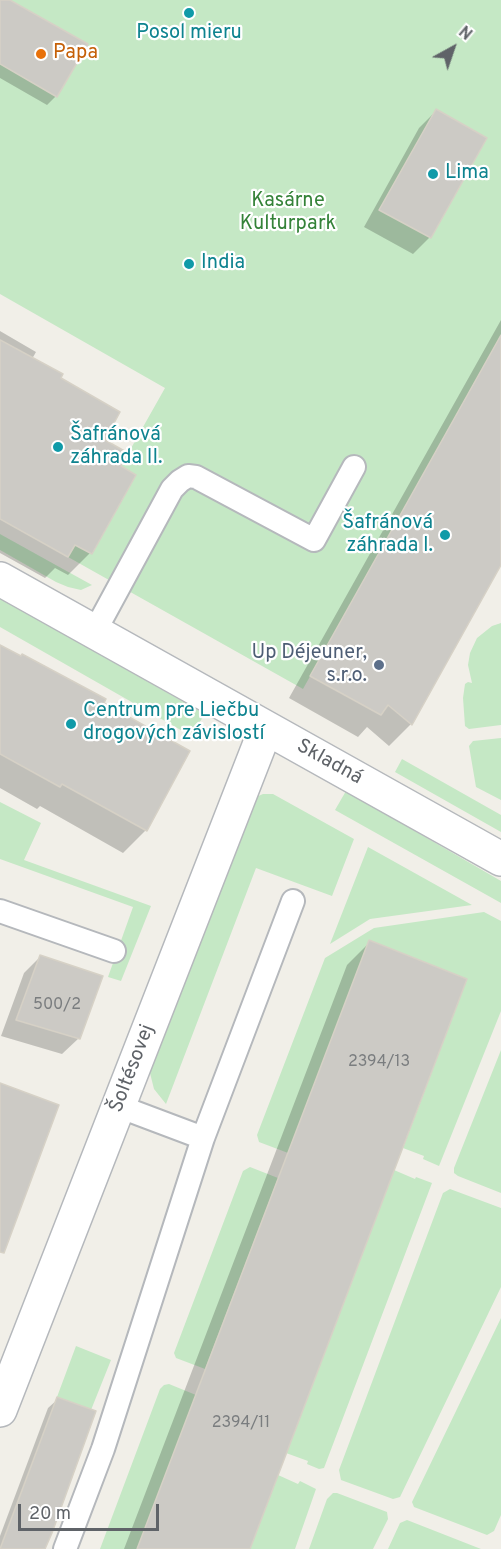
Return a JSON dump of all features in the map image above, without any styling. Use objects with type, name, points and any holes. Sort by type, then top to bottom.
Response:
[{"type":"street","name":"Skladná","points":[[0,579],[501,859]]},
{"type":"street","name":"Šoltésovej","points":[[1,1402],[266,728]]},
{"type":"lane","points":[[94,631],[172,489],[180,481],[188,476],[196,477],[314,540],[354,467]]},
{"type":"lane","points":[[65,1549],[103,1449],[203,1138],[293,902]]},
{"type":"lane","points":[[0,911],[114,951]]},
{"type":"lane","points":[[118,1106],[203,1138]]},
{"type":"green space","name":"Kasárne Kulturpark","points":[[0,0],[501,0],[501,335],[303,689],[68,557],[75,545],[92,554],[136,475],[121,466],[165,388],[0,294]]},
{"type":"green space","points":[[0,534],[92,585],[81,590],[56,582],[0,550]]},
{"type":"green space","points":[[0,598],[205,714],[194,731],[186,733],[0,627]]},
{"type":"green space","points":[[501,623],[501,725],[469,729],[465,726],[463,698],[465,684],[472,683],[468,665],[470,653],[477,638],[492,626]]},
{"type":"green space","points":[[501,738],[501,800],[476,787],[469,746],[473,741]]},
{"type":"green space","points":[[402,759],[501,815],[501,832],[395,772]]},
{"type":"green space","points":[[346,791],[501,881],[501,903],[335,810]]},
{"type":"green space","points":[[273,794],[354,839],[332,896],[256,868],[166,1104],[154,1089],[150,1073],[250,807],[256,797]]},
{"type":"green space","points":[[0,802],[41,823],[24,860],[151,906],[121,981],[108,977],[133,907],[0,859]]},
{"type":"green space","points":[[368,847],[472,905],[370,919],[330,944]]},
{"type":"green space","points":[[484,912],[501,921],[501,1011],[439,1166],[423,1159],[424,1156],[403,1148],[467,979],[370,941],[288,1153],[259,1142],[257,1135],[325,958],[374,928]]},
{"type":"green space","points":[[501,1050],[501,1193],[458,1176],[454,1173],[454,1168]]},
{"type":"green space","points":[[250,1167],[278,1178],[205,1369],[176,1358],[174,1353],[243,1171]]},
{"type":"green space","points":[[394,1170],[432,1183],[324,1468],[319,1469],[307,1464],[308,1461],[286,1453]]},
{"type":"green space","points":[[450,1189],[501,1208],[501,1287],[400,1497],[393,1499],[341,1480],[339,1470],[443,1193]]},
{"type":"green space","points":[[501,1318],[501,1515],[494,1531],[487,1535],[414,1507],[412,1502]]},
{"type":"green space","points":[[76,1346],[111,1360],[91,1410],[57,1397]]},
{"type":"green space","points":[[169,1384],[196,1395],[137,1549],[100,1549],[160,1389]]},
{"type":"green space","points":[[278,1475],[298,1484],[300,1481],[316,1489],[295,1549],[250,1549]]},
{"type":"green space","points":[[333,1493],[387,1512],[388,1519],[373,1549],[309,1549],[327,1499]]},
{"type":"green space","points":[[407,1520],[481,1549],[388,1549],[400,1523]]},
{"type":"building","name":"Papa","points":[[0,0],[10,0],[88,44],[57,97],[0,64]]},
{"type":"building","name":"Lima","points":[[436,109],[487,138],[431,238],[379,210]]},
{"type":"building","name":"Šafránová záhrada I.","points":[[501,335],[501,565],[412,725],[388,705],[381,715],[310,676]]},
{"type":"building","name":"Šafránová záhrada II.","points":[[0,340],[63,374],[61,378],[120,412],[105,440],[128,453],[121,466],[136,475],[92,554],[75,545],[68,557],[0,519]]},
{"type":"building","name":"Centrum pre Liečbu drogových závislostí","points":[[0,645],[21,656],[22,654],[106,699],[104,703],[190,751],[147,831],[62,784],[60,787],[0,754]]},
{"type":"building","points":[[369,940],[467,979],[250,1549],[137,1549]]},
{"type":"building","points":[[40,955],[103,976],[80,1039],[16,1020]]},
{"type":"building","points":[[0,1083],[59,1105],[4,1253],[0,1252]]},
{"type":"building","points":[[57,1397],[96,1411],[52,1533],[45,1549],[0,1549]]},
{"type":"place","name":"Posol mieru","points":[[189,13]]},
{"type":"place","name":"Papa","points":[[41,54]]},
{"type":"place","name":"Lima","points":[[433,174]]},
{"type":"place","name":"India","points":[[189,264]]},
{"type":"place","name":"Šafránová záhrada II.","points":[[58,447]]},
{"type":"place","name":"Šafránová záhrada I.","points":[[445,535]]},
{"type":"place","name":"Up Déjeuner, s.r.o.","points":[[379,665]]},
{"type":"place","name":"Centrum pre Liečbu drogových závislostí","points":[[71,724]]}]
